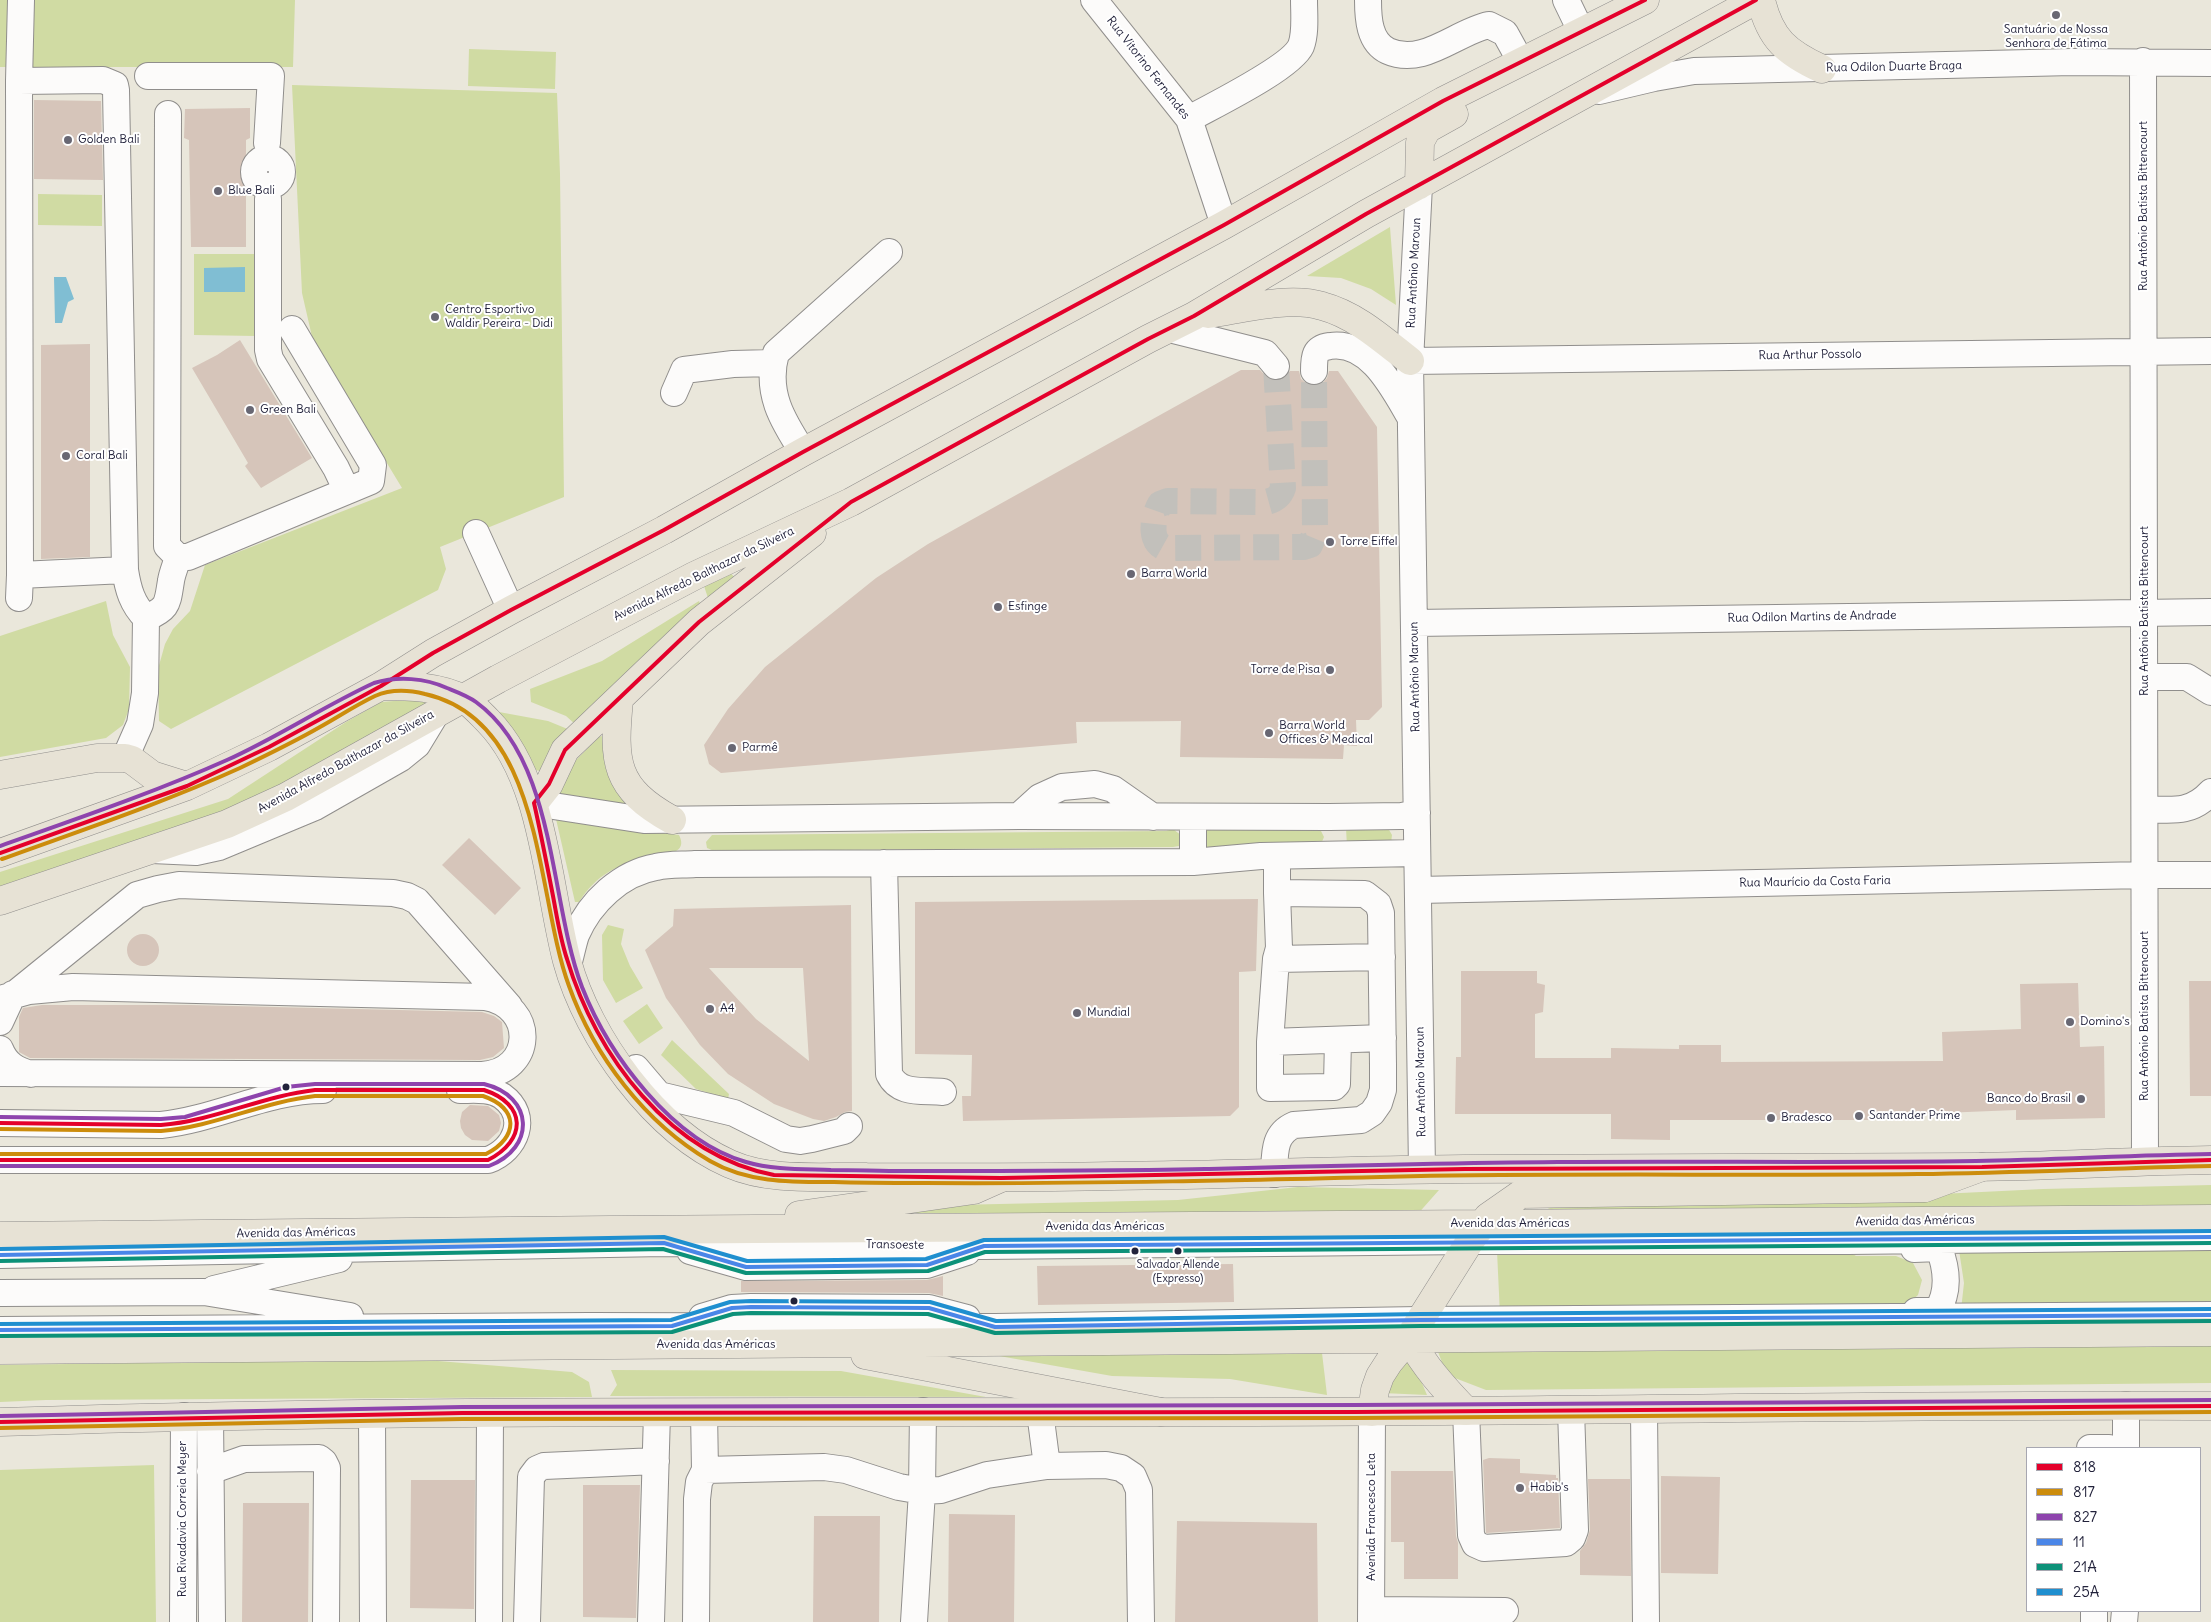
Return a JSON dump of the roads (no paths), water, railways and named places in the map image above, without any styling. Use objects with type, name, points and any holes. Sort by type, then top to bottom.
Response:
[{"type":"main road","points":[[0,853],[187,786],[269,748],[381,686],[433,653],[511,610],[664,530],[803,452],[1224,225],[1443,102],[1645,0]]},
{"type":"main road","name":"Avenida Alfredo Balthazar da Silveira","points":[[0,901],[227,824],[286,797],[463,698],[694,576],[850,502],[1194,316],[1366,214],[1756,0]]},
{"type":"main road","points":[[1761,0],[1765,16],[1782,45],[1801,60],[1822,69]]},
{"type":"main road","points":[[1419,185],[1420,142],[1427,129],[1602,30],[1616,14]]},
{"type":"main road","points":[[1194,316],[1295,302],[1322,306],[1354,319],[1410,361]]},
{"type":"main road","points":[[534,804],[549,784],[565,750],[699,622],[850,502]]},
{"type":"main road","points":[[381,686],[410,686],[433,689],[463,698],[496,729],[511,754],[534,804],[568,965],[588,1014],[613,1060],[644,1099],[692,1141],[710,1154],[750,1171],[794,1176],[1001,1178],[1422,1170],[1982,1166],[2211,1160]]},
{"type":"main road","points":[[619,700],[616,751],[620,770],[631,788],[649,807],[685,820]]},
{"type":"main road","points":[[0,776],[97,758],[125,758],[132,760],[152,775],[187,786]]},
{"type":"main road","points":[[1372,1412],[1374,1390],[1380,1376],[1414,1329],[1476,1233],[1501,1207],[1521,1194],[1925,1188],[1982,1166]]},
{"type":"main road","points":[[744,1229],[770,1219],[974,1190],[1001,1178]]},
{"type":"main road","name":"Avenida das Américas","points":[[0,1236],[744,1229],[1476,1233],[2211,1218]]},
{"type":"main road","points":[[1414,1329],[1420,1359],[1466,1411]]},
{"type":"main road","name":"Avenida das Américas","points":[[0,1350],[807,1344],[1414,1329],[2211,1332]]},
{"type":"main road","points":[[807,1344],[1161,1412]]},
{"type":"main road","points":[[0,1422],[197,1416],[704,1412],[1372,1412],[2211,1406]]},
{"type":"street","points":[[21,0],[18,81],[19,587],[126,580]]},
{"type":"street","name":"Rua Vitorino Fernandes","points":[[1094,0],[1188,119],[1224,225]]},
{"type":"street","points":[[1188,119],[1278,68],[1295,56],[1301,45],[1304,28],[1304,0]]},
{"type":"street","points":[[1368,0],[1369,16],[1375,41],[1399,56],[1413,56],[1427,52],[1489,24],[1505,33],[1522,62]]},
{"type":"street","points":[[1566,0],[1581,31]]},
{"type":"street","name":"Rua Odilon Duarte Braga","points":[[1579,96],[1654,78],[1694,71],[2143,61],[2211,63]]},
{"type":"street","name":"Rua Antônio Batista Bittencourt","points":[[2143,61],[2146,677],[2145,1161]]},
{"type":"street","points":[[148,76],[271,76],[268,171],[268,350],[270,359],[336,468],[347,491]]},
{"type":"street","points":[[18,81],[103,80],[115,85],[126,580],[135,605],[146,618],[145,693],[140,724],[125,758]]},
{"type":"street","points":[[146,618],[158,613],[166,606],[170,596],[175,569],[167,546],[168,114]]},
{"type":"street","name":"Rua Antônio Maroun","points":[[1419,185],[1410,361],[1410,417],[1422,1170]]},
{"type":"street","points":[[803,452],[782,420],[772,384],[773,363],[776,353],[889,252]]},
{"type":"street","points":[[175,569],[188,557],[371,481],[374,465],[292,329]]},
{"type":"street","points":[[1169,329],[1265,352],[1276,366]]},
{"type":"street","points":[[1314,371],[1314,354],[1319,349],[1331,346],[1344,346],[1361,354],[1381,369],[1410,417]]},
{"type":"street","name":"Rua Arthur Possolo","points":[[1410,361],[2211,351]]},
{"type":"street","points":[[674,393],[684,370],[733,364],[773,363]]},
{"type":"street","points":[[476,533],[511,610]]},
{"type":"street","name":"Rua Odilon Martins de Andrade","points":[[1414,623],[2211,612]]},
{"type":"street","points":[[2146,677],[2186,677],[2211,692]]},
{"type":"street","points":[[2145,808],[2181,810],[2199,805],[2211,792]]},
{"type":"street","points":[[534,804],[644,820],[1019,816],[1329,817],[1402,816],[1417,813]]},
{"type":"street","points":[[1193,817],[1193,862]]},
{"type":"street","points":[[1323,855],[1336,840],[1336,829],[1329,817]]},
{"type":"street","points":[[685,820],[695,864]]},
{"type":"street","points":[[568,965],[576,935],[591,907],[611,888],[632,874],[656,867],[695,864],[1193,862],[1277,856],[1417,854]]},
{"type":"street","points":[[1277,856],[1278,948],[1270,1042],[1270,1088],[1334,1087],[1337,1084],[1338,1040]]},
{"type":"street","points":[[884,863],[889,1074],[894,1084],[903,1089],[943,1092]]},
{"type":"street","name":"Rua Maurício da Costa Faria","points":[[1418,890],[2211,875]]},
{"type":"street","points":[[0,1022],[10,995],[137,895],[179,885],[393,893],[407,896],[417,901],[513,1010],[521,1023],[522,1046],[510,1065],[490,1075],[0,1073]]},
{"type":"street","points":[[1274,1174],[1275,1147],[1279,1134],[1285,1128],[1294,1125],[1361,1120],[1372,1113],[1379,1102],[1383,1090],[1381,913],[1378,904],[1374,899],[1365,894],[1278,893]]},
{"type":"street","points":[[1276,958],[1382,957]]},
{"type":"street","points":[[10,995],[73,987],[485,997],[500,1001],[513,1010]]},
{"type":"street","points":[[588,1014],[614,1039],[659,1094],[734,1113],[794,1141],[812,1140],[844,1131],[850,1126]]},
{"type":"street","points":[[1270,1042],[1383,1038]]},
{"type":"street","points":[[0,1049],[4,1057],[14,1068],[31,1074]]},
{"type":"street","points":[[0,1123],[161,1125],[186,1122],[287,1093],[316,1090],[484,1090],[502,1096],[509,1102],[517,1120],[514,1141],[498,1157],[488,1160],[0,1160]]},
{"type":"street","points":[[1476,1233],[1848,1241],[2211,1237]]},
{"type":"street","name":"Transoeste","points":[[0,1255],[664,1243],[984,1246],[1038,1260],[1210,1262],[1234,1261],[1323,1244],[1476,1233]]},
{"type":"street","points":[[1847,1318],[1859,1312],[1936,1311],[1945,1291],[1946,1278],[1945,1264],[1939,1248],[1857,1249],[1848,1241]]},
{"type":"street","points":[[204,1292],[387,1248]]},
{"type":"street","points":[[0,1292],[204,1292],[423,1328]]},
{"type":"street","points":[[0,1330],[672,1326],[995,1327],[1324,1322],[1414,1329],[1847,1318],[2211,1315]]},
{"type":"street","points":[[2126,1406],[2126,1447]]},
{"type":"street","points":[[1466,1411],[1471,1535],[1475,1544],[1484,1548],[1566,1543],[1572,1538],[1575,1530],[1571,1410]]},
{"type":"street","points":[[1644,1410],[1646,1622]]},
{"type":"street","points":[[914,1622],[922,1491],[923,1411]]},
{"type":"street","points":[[696,1622],[697,1500],[699,1482],[705,1470],[704,1412]]},
{"type":"street","points":[[1040,1412],[1047,1466]]},
{"type":"street","name":"Avenida Francesco Leta","points":[[1371,1616],[1372,1412]]},
{"type":"street","points":[[651,1622],[657,1413]]},
{"type":"street","points":[[489,1622],[490,1414]]},
{"type":"street","points":[[372,1415],[373,1622]]},
{"type":"street","points":[[197,1416],[210,1471],[212,1622]]},
{"type":"street","name":"Rua Rivadavia Correia Meyer","points":[[183,1622],[197,1416]]},
{"type":"street","points":[[210,1471],[244,1459],[319,1458],[324,1462],[327,1468],[326,1622]]},
{"type":"street","points":[[527,1622],[531,1477],[537,1469],[544,1466],[656,1461]]},
{"type":"street","points":[[705,1470],[824,1468],[846,1470],[899,1487],[922,1491],[941,1490],[987,1475],[1047,1466],[1106,1465],[1121,1468],[1134,1476],[1139,1490],[1140,1622]]},
{"type":"street","points":[[1371,1616],[1505,1611]]},
{"type":"water","points":[[245,267],[245,292],[204,292],[204,268]]},
{"type":"water","points":[[54,277],[66,277],[74,299],[68,302],[62,323],[55,323]]},
{"type":"tunnel","points":[[1276,366],[1283,488],[1279,496],[1266,502],[1168,501],[1160,504],[1154,522],[1154,535],[1160,545],[1165,548],[1304,547],[1310,545],[1315,533],[1314,371]]},
{"type":"place","name":"Santuário de Nossa Senhora de Fátima","points":[[2056,15]]},
{"type":"place","name":"Golden Bali","points":[[68,140]]},
{"type":"place","name":"Blue Bali","points":[[218,191]]},
{"type":"place","name":"Centro Esportivo Waldir Pereira - Didi","points":[[435,317]]},
{"type":"place","name":"Green Bali","points":[[250,410]]},
{"type":"place","name":"Coral Bali","points":[[66,456]]},
{"type":"place","name":"Torre Eiffel","points":[[1330,542]]},
{"type":"place","name":"Barra World","points":[[1131,574]]},
{"type":"place","name":"Esfinge","points":[[998,607]]},
{"type":"place","name":"Torre de Pisa","points":[[1330,670]]},
{"type":"place","name":"Barra World Offices & Medical","points":[[1269,733]]},
{"type":"place","name":"Parmê","points":[[732,748]]},
{"type":"place","name":"A4","points":[[710,1009]]},
{"type":"place","name":"Mundial","points":[[1077,1013]]},
{"type":"place","name":"Domino's","points":[[2070,1022]]},
{"type":"place","name":"Banco do Brasil","points":[[2081,1099]]},
{"type":"place","name":"Santander Prime","points":[[1859,1116]]},
{"type":"place","name":"Bradesco","points":[[1771,1118]]},
{"type":"place","name":"Salvador Allende (Expresso)","points":[[1178,1251]]},
{"type":"place","name":"Habib's","points":[[1520,1488]]}]
